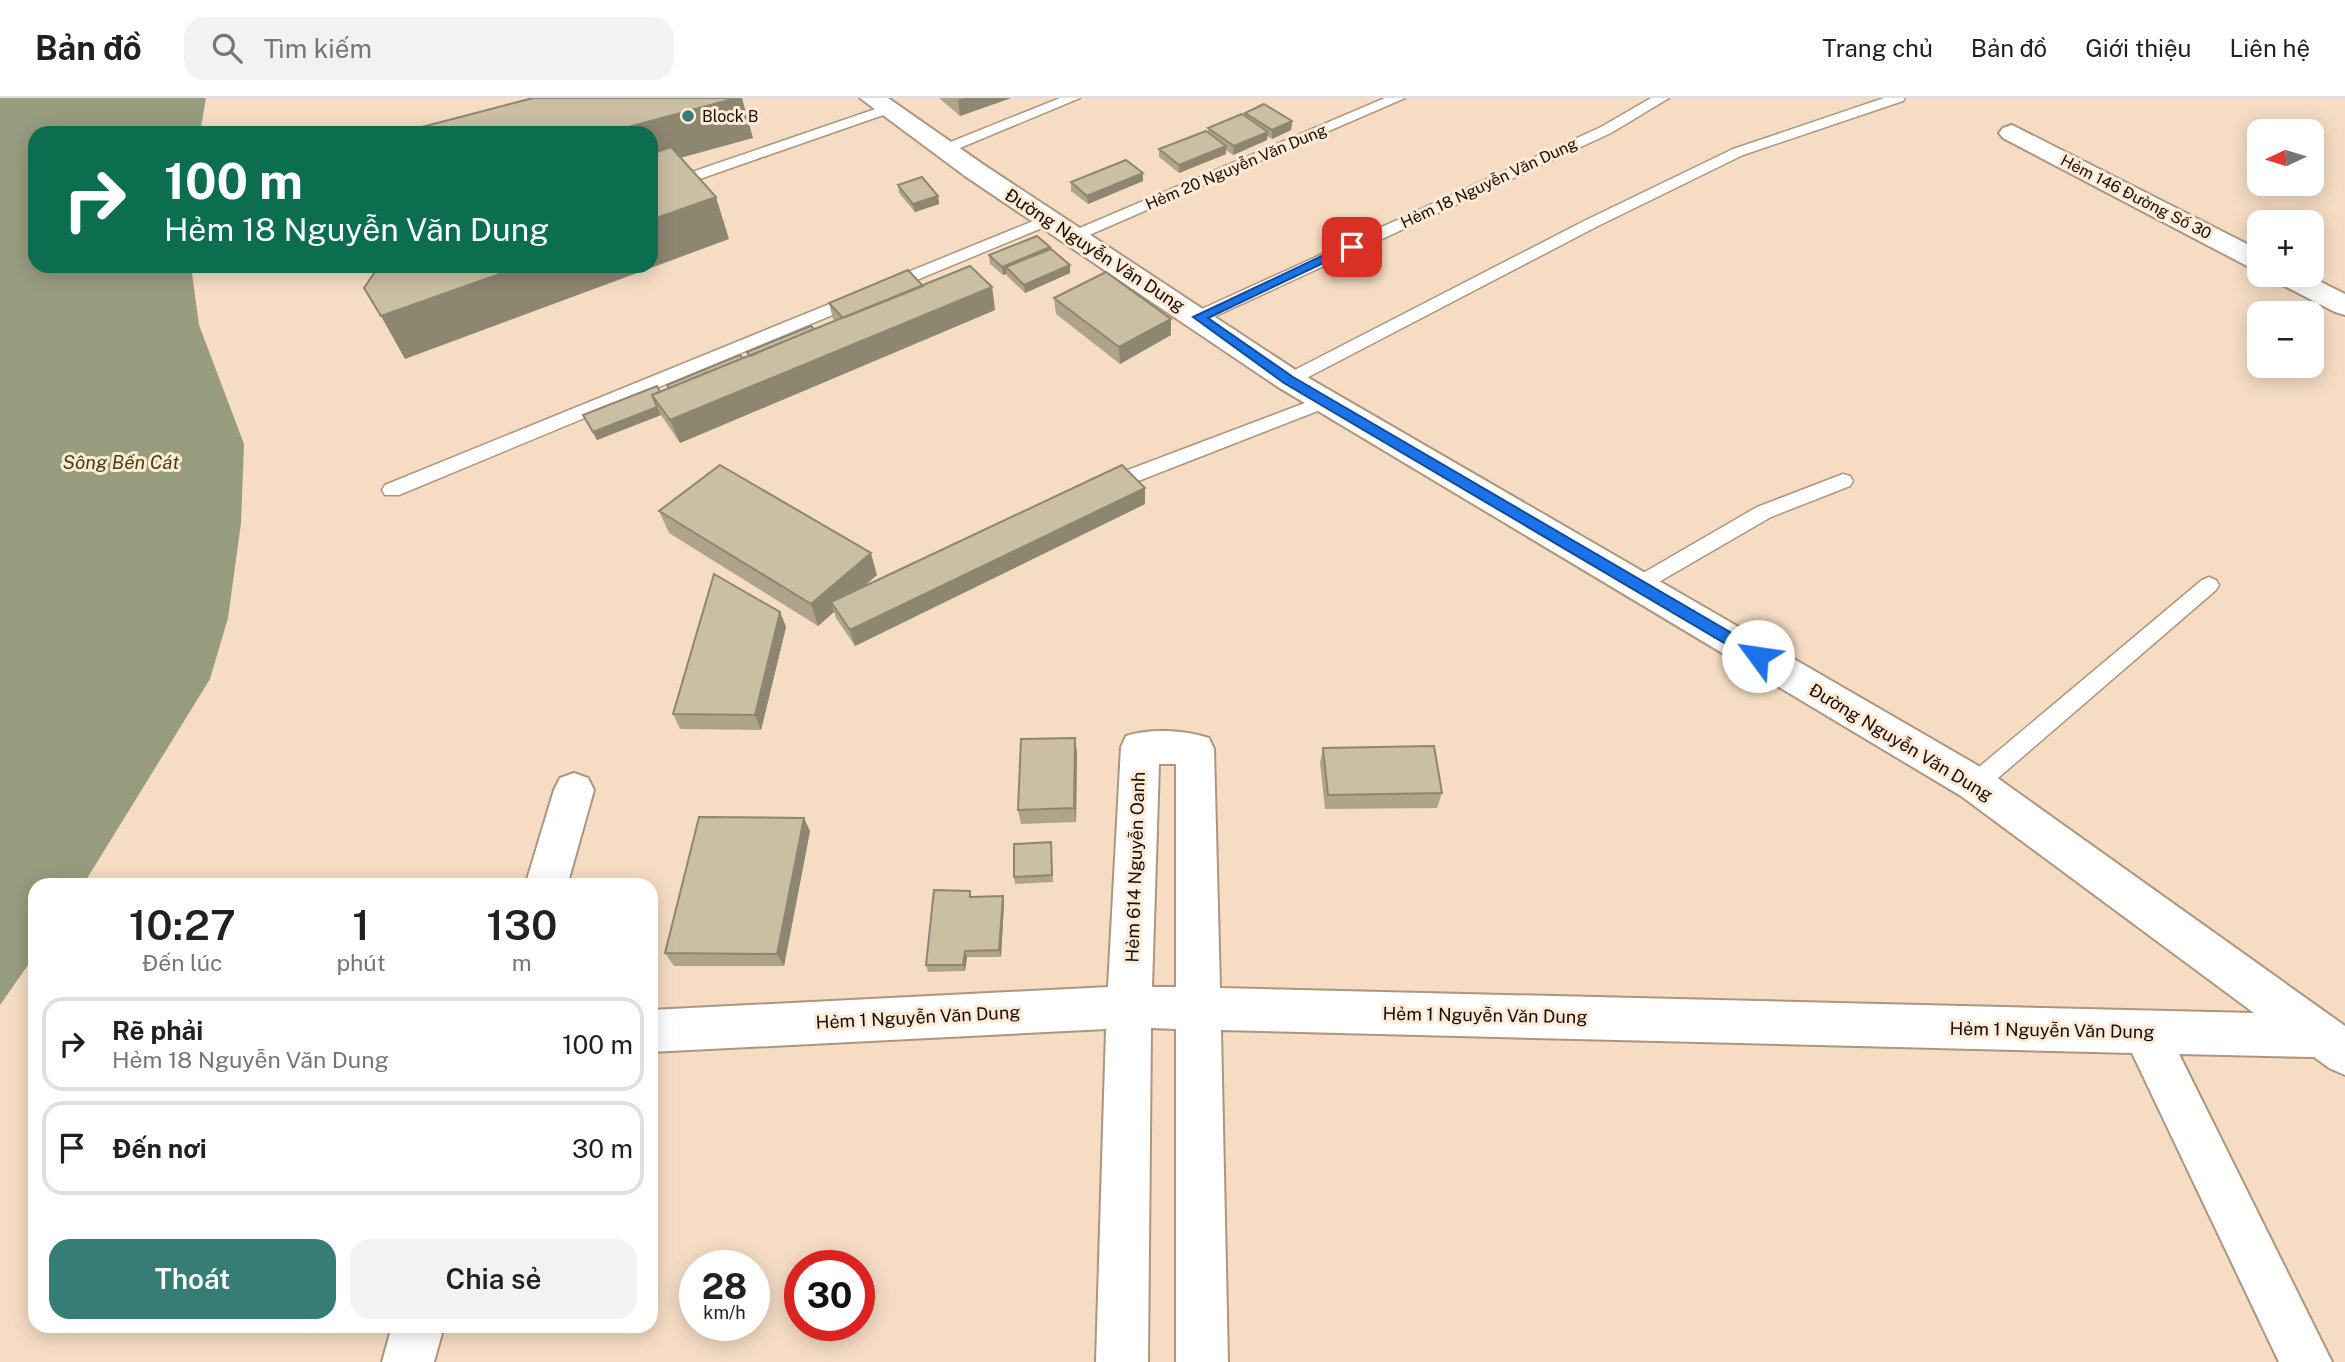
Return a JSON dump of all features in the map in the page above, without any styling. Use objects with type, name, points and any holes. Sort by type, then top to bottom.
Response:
[{"type":"street","name":"Đường Nguyễn Văn Dung","points":[[879,104],[943,150],[1199,317],[1289,380],[1975,784],[2332,1045]]},
{"type":"street","name":"Hẻm 146 Đường Số 30","points":[[2012,133],[2247,255]]},
{"type":"street","points":[[2308,287],[2345,306]]},
{"type":"street","name":"Hẻm 614 Nguyễn Oanh","points":[[1122,1362],[1129,1007],[1140,747],[1195,749],[1202,1362]]},
{"type":"street","points":[[548,878],[574,790]]},
{"type":"street","name":"Hẻm 1 Nguyễn Văn Dung","points":[[658,1031],[1129,1007],[2145,1032],[2332,1045]]},
{"type":"street","points":[[2145,1032],[2306,1362]]},
{"type":"street","points":[[408,1362],[416,1333]]},
{"type":"lane","points":[[943,150],[1073,98]]},
{"type":"lane","name":"Hẻm 20 Nguyễn Văn Dung","points":[[392,490],[1398,98]]},
{"type":"lane","name":"Hẻm 18 Nguyễn Văn Dung","points":[[1199,317],[1606,130],[1662,98]]},
{"type":"lane","points":[[1289,380],[1590,224],[1738,152],[1898,98]]},
{"type":"lane","points":[[658,188],[879,104]]},
{"type":"lane","points":[[1079,496],[1326,401]]},
{"type":"lane","points":[[1638,585],[1764,512],[1843,481]]},
{"type":"lane","points":[[1975,784],[2209,585]]},
{"type":"water","name":"Sông Bến Cát","points":[[0,98],[206,98],[201,126],[28,126],[28,273],[192,273],[199,325],[244,444],[241,523],[228,618],[210,679],[87,878],[28,878],[28,965],[0,1005]]},
{"type":"building","points":[[533,98],[736,98],[632,126],[426,126]]},
{"type":"building","points":[[1264,104],[1292,121],[1272,130],[1245,113]]},
{"type":"building","points":[[1242,114],[1268,132],[1234,146],[1208,128]]},
{"type":"building","points":[[1206,131],[1226,146],[1179,165],[1159,149]]},
{"type":"building","points":[[671,147],[716,197],[658,218],[658,152]]},
{"type":"building","points":[[1126,160],[1143,173],[1087,196],[1071,182]]},
{"type":"building","points":[[922,177],[938,196],[913,204],[898,185]]},
{"type":"building","points":[[1037,236],[1050,247],[1002,267],[989,255]]},
{"type":"building","points":[[1051,249],[1070,265],[1024,285],[1006,267]]},
{"type":"building","points":[[970,266],[992,287],[670,420],[652,395]]},
{"type":"building","points":[[908,270],[923,286],[843,318],[829,303]]},
{"type":"building","points":[[1106,272],[1171,319],[1119,347],[1054,298]]},
{"type":"building","points":[[374,273],[502,273],[381,316],[364,288]]},
{"type":"building","points":[[811,326],[814,329],[750,356],[747,352]]},
{"type":"building","points":[[740,355],[743,358],[669,388],[667,385]]},
{"type":"building","points":[[657,386],[660,392],[652,395],[657,407],[593,432],[583,415]]},
{"type":"building","points":[[720,465],[871,553],[811,604],[659,511]]},
{"type":"building","points":[[1122,465],[1145,488],[850,630],[831,602]]},
{"type":"building","points":[[714,574],[780,612],[755,715],[673,714]]},
{"type":"building","points":[[1075,738],[1074,808],[1018,810],[1021,739]]},
{"type":"building","points":[[1434,746],[1442,793],[1328,795],[1323,748]]},
{"type":"building","points":[[699,817],[804,818],[777,954],[665,953]]},
{"type":"building","points":[[1051,842],[1052,875],[1014,877],[1014,844]]},
{"type":"building","points":[[934,890],[970,891],[970,897],[1003,896],[999,950],[965,951],[963,965],[926,965]]},
{"type":"place","name":"Block B","points":[[688,116]]},
{"type":"route","points":[[1352,247],[1199,317],[1289,380],[1758,656]]}]
